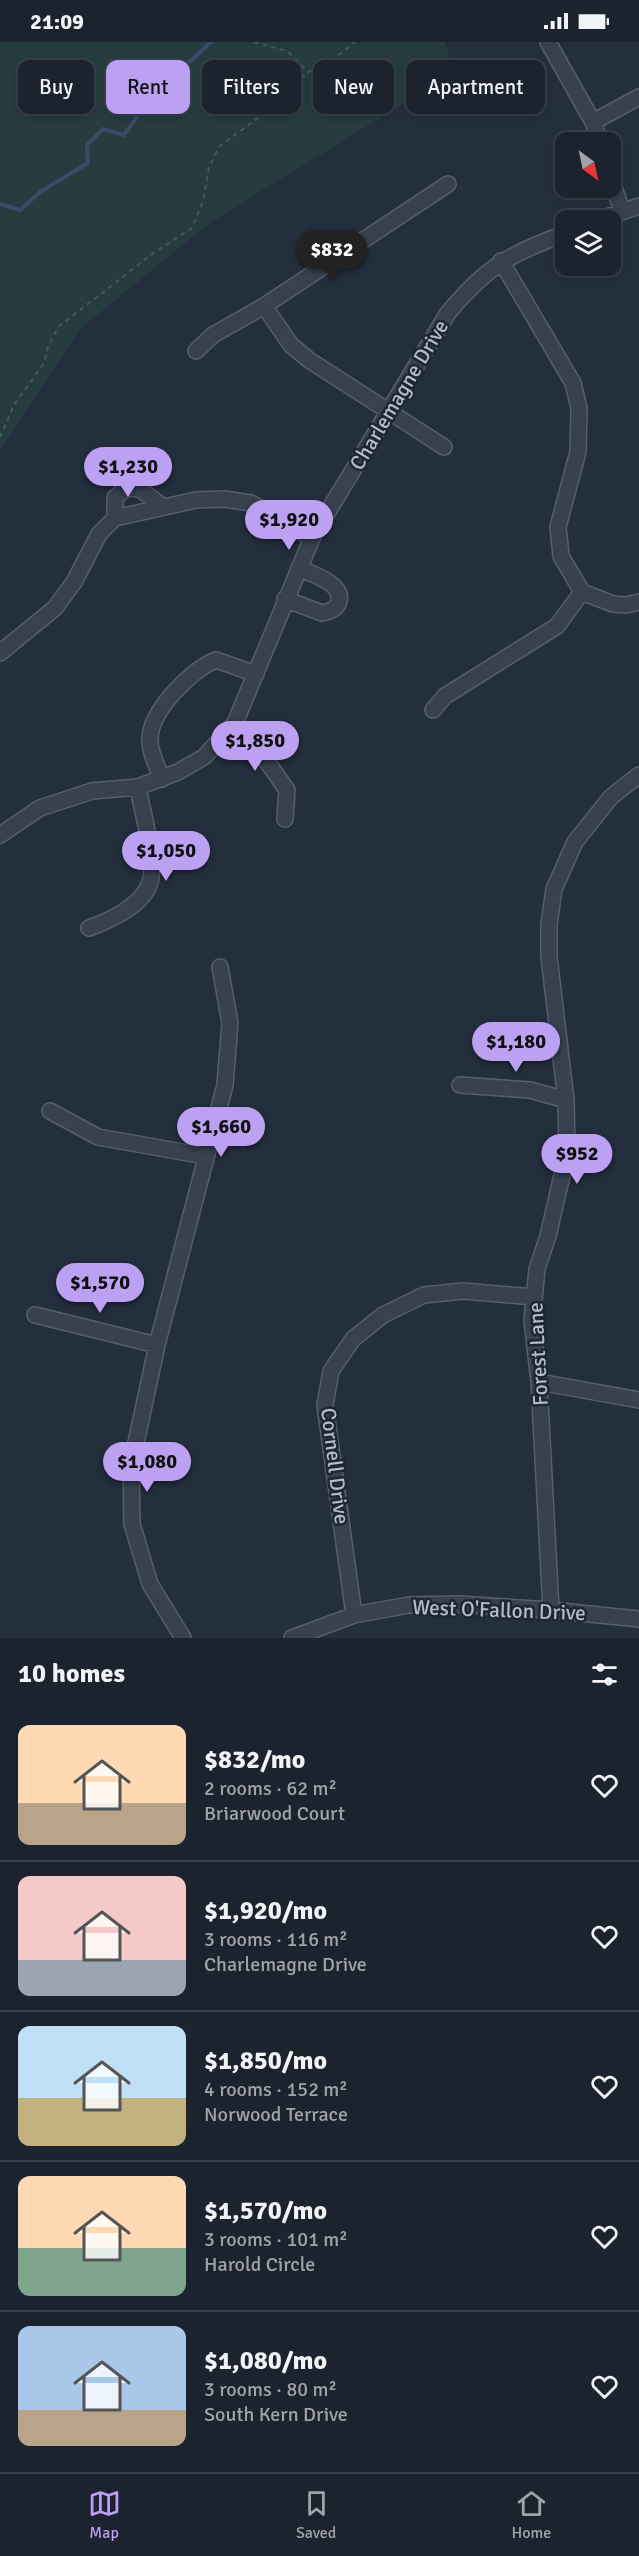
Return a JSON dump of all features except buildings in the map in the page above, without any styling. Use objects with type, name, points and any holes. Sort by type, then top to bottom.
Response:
[{"type":"street","points":[[548,42],[596,132]]},
{"type":"street","points":[[593,122],[639,97]]},
{"type":"street","points":[[196,351],[213,335],[264,306],[448,184]]},
{"type":"street","points":[[618,198],[622,211],[639,206]]},
{"type":"street","name":"Charlemagne Drive","points":[[0,835],[40,808],[92,790],[138,787],[162,779],[204,757],[235,723],[312,538],[448,313],[471,285],[501,261],[555,238]]},
{"type":"street","points":[[501,261],[573,383],[579,408],[578,452],[558,527],[561,556],[582,592],[613,604],[626,605],[639,602]]},
{"type":"street","points":[[264,306],[291,345],[309,360],[444,447]]},
{"type":"street","points":[[115,518],[115,498],[126,488],[140,489],[163,507]]},
{"type":"street","points":[[0,653],[55,608],[74,582],[99,534],[115,518],[196,500],[224,500],[251,503],[312,538]]},
{"type":"street","points":[[285,599],[322,613],[333,609],[338,603],[339,595],[330,583],[299,568]]},
{"type":"street","points":[[433,710],[445,696],[557,626],[582,592]]},
{"type":"street","points":[[162,779],[149,741],[151,731],[157,715],[183,683],[203,665],[216,660],[256,674]]},
{"type":"street","points":[[235,723],[256,746],[287,790],[285,819]]},
{"type":"street","name":"Forest Lane","points":[[551,1610],[539,1382],[532,1320],[537,1269],[548,1236],[567,1154],[566,1100],[549,957],[549,924],[554,889],[575,842],[611,798],[639,775]]},
{"type":"street","points":[[89,928],[113,920],[134,904],[149,886],[152,864],[138,787]]},
{"type":"street","points":[[183,1638],[150,1584],[132,1524],[131,1466],[157,1345],[225,1085],[230,1023],[220,967]]},
{"type":"street","points":[[460,1085],[530,1090],[566,1100]]},
{"type":"street","points":[[50,1111],[98,1137],[205,1156]]},
{"type":"street","name":"Cornell Drive","points":[[354,1615],[325,1405],[331,1371],[353,1339],[383,1315],[424,1295],[463,1291],[534,1297]]},
{"type":"street","points":[[35,1315],[157,1345]]},
{"type":"street","points":[[539,1382],[639,1400]]},
{"type":"street","name":"West O'Fallon Drive","points":[[291,1638],[354,1615],[409,1605],[459,1604],[639,1619]]},
{"type":"path","points":[[254,42],[287,51],[308,72]]},
{"type":"path","points":[[0,437],[14,405],[44,363],[48,347],[58,327],[155,252],[192,228],[203,201],[210,167],[219,147],[263,114],[275,98],[308,72],[326,66],[355,42]]},
{"type":"green space","points":[[0,42],[444,42],[451,60],[406,60],[406,102],[394,109],[394,60],[313,60],[313,114],[386,114],[208,224],[80,329],[0,451]]},
{"type":"waterway","points":[[0,204],[20,210],[40,192],[88,163],[87,145],[103,129],[124,135],[163,80],[193,59],[211,42]]}]
